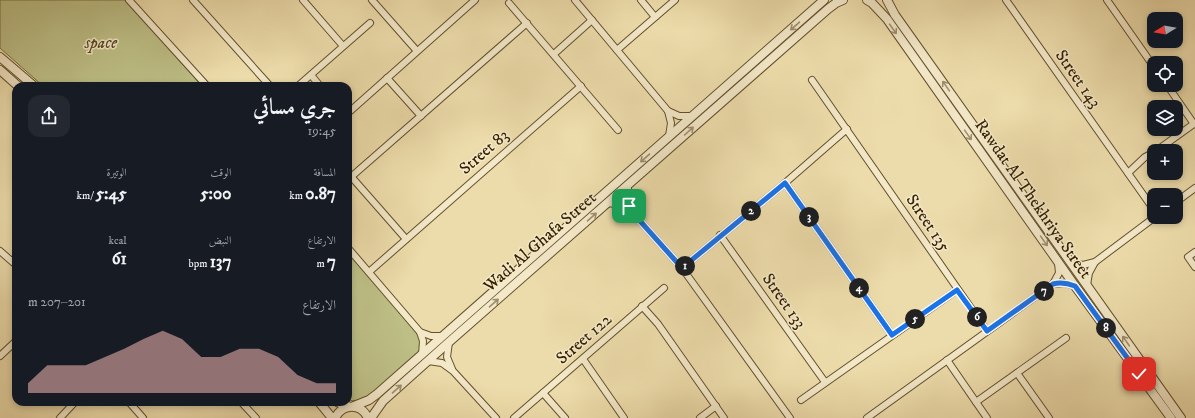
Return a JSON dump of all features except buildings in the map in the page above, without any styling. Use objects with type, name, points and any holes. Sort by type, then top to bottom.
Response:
[{"type":"street","points":[[129,0],[203,82]]},
{"type":"street","points":[[192,0],[266,82]]},
{"type":"street","points":[[303,0],[343,46]]},
{"type":"street","points":[[372,0],[417,51]]},
{"type":"street","points":[[352,109],[475,0]]},
{"type":"street","points":[[575,0],[668,111],[679,116],[692,116]]},
{"type":"street","points":[[641,0],[655,17]]},
{"type":"street","points":[[617,50],[675,0]]},
{"type":"street","name":"Wadi Al Ghafa Street","points":[[352,406],[369,400],[377,394],[824,0]]},
{"type":"street","name":"Wadi Al Ghafa Street","points":[[371,418],[384,401],[449,342],[836,2],[843,0]]},
{"type":"street","name":"Rawdat Al Thekhriya Street","points":[[867,0],[872,3],[887,19],[1075,286],[1172,418]]},
{"type":"street","name":"Rawdat Al Thekhriya Street","points":[[887,0],[895,15],[1181,418]]},
{"type":"street","name":"Street 143","points":[[1006,0],[1147,200]]},
{"type":"street","points":[[1107,0],[1147,57]]},
{"type":"street","points":[[509,3],[618,130]]},
{"type":"street","points":[[554,54],[592,20]]},
{"type":"street","points":[[303,82],[370,23]]},
{"type":"street","points":[[352,173],[421,116],[527,23]]},
{"type":"street","points":[[0,57],[29,82]]},
{"type":"street","points":[[1,71],[13,82]]},
{"type":"street","points":[[311,75],[317,82]]},
{"type":"street","points":[[387,78],[421,116]]},
{"type":"street","name":"Street 135","points":[[812,80],[987,331]]},
{"type":"street","name":"Street 83","points":[[369,272],[581,86]]},
{"type":"street","points":[[1166,144],[1194,123],[1172,92]]},
{"type":"street","points":[[668,111],[671,123],[669,136]]},
{"type":"street","points":[[682,268],[720,235],[785,183],[847,129]]},
{"type":"street","points":[[1128,173],[1147,156]]},
{"type":"street","points":[[352,177],[406,239]]},
{"type":"street","points":[[785,183],[892,335]]},
{"type":"street","points":[[628,186],[628,199],[632,212]]},
{"type":"street","points":[[1183,197],[1195,188]]},
{"type":"street","points":[[608,203],[621,205],[632,212],[682,268],[787,417]]},
{"type":"street","points":[[1071,263],[1083,265],[1095,262],[1147,223]]},
{"type":"street","name":"Street 133","points":[[720,235],[825,382]]},
{"type":"street","points":[[0,251],[12,262]]},
{"type":"street","points":[[1195,252],[1188,257],[1195,267]]},
{"type":"street","points":[[352,253],[420,332],[423,346],[422,355]]},
{"type":"street","points":[[867,418],[1053,284],[1059,273],[1057,260]]},
{"type":"street","points":[[1087,285],[1089,273],[1095,262]]},
{"type":"street","points":[[1053,284],[1064,283],[1075,286]]},
{"type":"street","name":"Street 122","points":[[514,418],[664,288]]},
{"type":"street","points":[[801,400],[957,290]]},
{"type":"street","points":[[642,306],[658,324],[724,418]]},
{"type":"street","points":[[420,332],[431,336],[443,336]]},
{"type":"street","points":[[976,402],[1066,338]]},
{"type":"street","points":[[449,342],[447,357],[453,371]]},
{"type":"street","points":[[0,356],[12,345]]},
{"type":"street","points":[[582,359],[624,418]]},
{"type":"street","points":[[947,360],[987,418]]},
{"type":"street","points":[[428,361],[442,363],[453,371],[496,418]]},
{"type":"street","points":[[1017,373],[1049,418]]},
{"type":"street","points":[[543,393],[565,418]]},
{"type":"street","points":[[60,418],[71,406]]},
{"type":"street","points":[[132,406],[143,418]]},
{"type":"street","points":[[245,406],[256,418]]},
{"type":"street","points":[[322,406],[332,418]]},
{"type":"street","points":[[351,406],[360,408],[368,418]]},
{"type":"street","name":"Wadi Al Ghafa Street","points":[[335,418],[338,412],[351,406]]},
{"type":"street","points":[[700,418],[716,406]]},
{"type":"green space","name":"space","points":[[0,0],[125,0],[198,82],[38,82],[0,48]]},
{"type":"green space","points":[[352,255],[418,335],[420,344],[419,353],[386,384],[366,397],[352,400]]},
{"type":"route","points":[[629,206],[632,212],[682,268],[720,235],[785,183],[892,335],[957,290],[987,331],[1053,284],[1064,283],[1075,286],[1139,374]]}]
